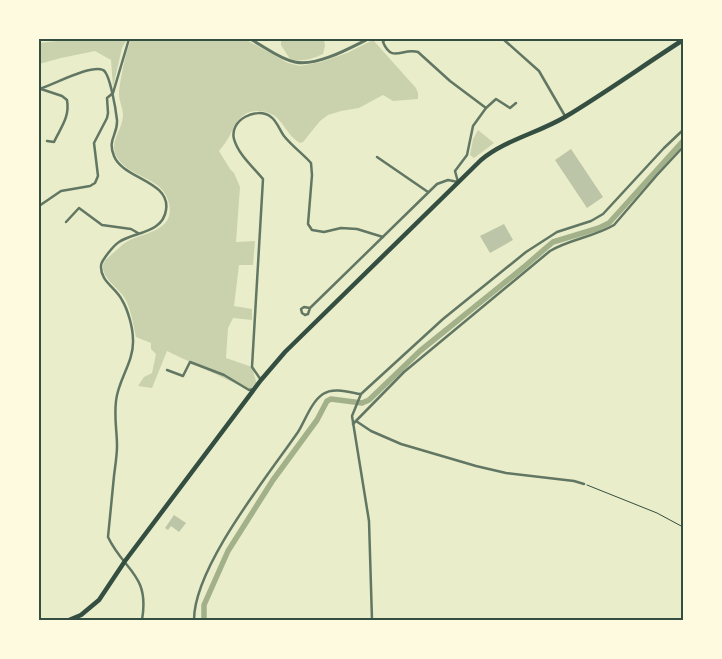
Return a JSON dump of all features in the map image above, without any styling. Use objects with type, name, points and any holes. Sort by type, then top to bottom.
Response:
[{"type":"main road","points":[[69,620],[81,615],[99,600],[125,561],[254,389],[285,352],[458,182],[492,152],[541,130],[565,116],[683,40]]},
{"type":"street","points":[[39,39],[61,39]]},
{"type":"street","points":[[39,206],[61,191],[90,186],[96,183],[98,176],[94,143],[107,118],[107,98],[111,95],[118,80],[129,39]]},
{"type":"street","points":[[250,39],[289,60],[300,63],[335,54],[368,39]]},
{"type":"street","points":[[385,39],[384,45],[392,54],[418,52],[450,81],[486,108]]},
{"type":"street","points":[[503,39],[539,71],[565,116]]},
{"type":"street","points":[[39,89],[88,70],[102,69],[107,73],[117,121],[110,145],[114,158],[124,168],[158,188],[165,198],[166,210],[162,219],[154,228],[120,242],[111,249],[101,263],[101,274],[122,300],[134,341],[130,361],[119,384],[116,400],[114,425],[117,446],[108,537],[114,550],[125,561],[138,580],[144,598],[142,620]]},
{"type":"street","points":[[39,89],[62,96],[68,100],[69,110],[67,118],[54,142],[47,141]]},
{"type":"street","points":[[310,308],[428,192],[443,181],[458,182],[455,171],[467,155],[473,126],[486,108],[496,99],[510,108],[516,103]]},
{"type":"street","points":[[261,380],[252,368],[262,179],[238,148],[233,137],[234,129],[244,117],[261,113],[271,117],[284,137],[311,163],[312,175],[308,224],[312,230],[324,232],[341,228],[357,229],[383,237]]},
{"type":"street","points":[[372,620],[369,521],[352,416],[361,394],[443,320],[526,252],[557,232],[591,221],[603,214],[683,130]]},
{"type":"street","points":[[353,425],[404,372],[550,251],[559,245],[605,230],[614,225],[683,148]]},
{"type":"street","points":[[377,157],[428,192]]},
{"type":"street","points":[[66,222],[80,208],[99,223],[131,229],[139,233]]},
{"type":"street","points":[[167,370],[183,376],[190,362],[224,375],[249,390],[254,389]]},
{"type":"street","points":[[194,620],[201,587],[216,556],[298,432],[316,401],[325,393],[330,392],[361,394]]},
{"type":"street","points":[[356,421],[371,431],[394,441],[476,466],[500,472],[584,484]]},
{"type":"path","points":[[584,484],[657,513],[683,527]]},
{"type":"green space","points":[[76,39],[127,39],[122,48],[113,87],[111,60],[95,51],[39,64],[39,43]]},
{"type":"green space","points":[[132,39],[245,39],[288,63],[300,66],[321,62],[347,53],[373,40],[416,88],[418,93],[418,99],[393,101],[383,95],[359,108],[328,115],[300,143],[270,113],[252,111],[240,118],[219,151],[234,173],[240,187],[236,242],[255,241],[253,265],[239,265],[234,306],[252,309],[252,320],[233,318],[228,328],[226,358],[252,367],[257,385],[249,390],[167,351],[152,388],[138,386],[144,377],[152,373],[156,354],[151,349],[151,343],[136,337],[132,316],[126,301],[105,275],[103,266],[106,259],[125,243],[158,229],[168,219],[170,212],[166,194],[154,183],[124,165],[115,153],[114,143],[123,116],[119,97],[120,82]]},
{"type":"green space","points":[[281,39],[324,39],[323,54],[307,60],[290,59],[281,45]]},
{"type":"green space","points":[[478,130],[494,143],[474,158],[470,155],[473,139]]},
{"type":"building","points":[[571,149],[603,197],[587,208],[555,160]]},
{"type":"building","points":[[504,224],[513,240],[490,253],[480,236]]},
{"type":"building","points":[[174,515],[186,523],[179,532],[171,526],[168,530],[165,528]]},
{"type":"waterway","points":[[204,620],[204,605],[228,551],[273,480],[317,420],[327,401],[331,399],[362,403],[369,400],[420,351],[553,242],[599,228],[609,223],[683,141]]}]
